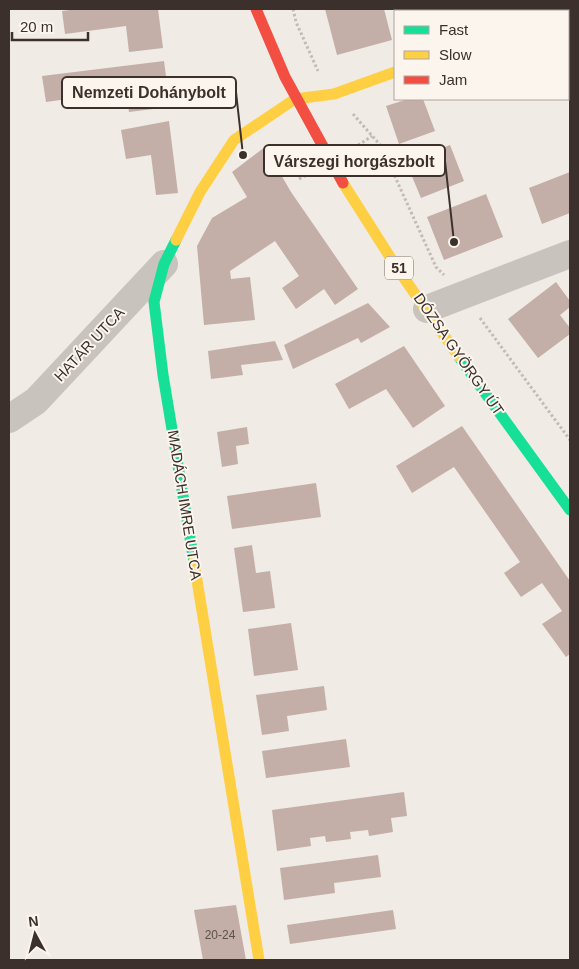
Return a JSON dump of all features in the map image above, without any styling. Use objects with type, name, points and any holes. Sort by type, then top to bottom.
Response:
[{"type":"street","name":"DÓZSA GYÖRGY ÚT","points":[[256,9],[295,99],[331,164],[427,309],[570,510]]},
{"type":"street","points":[[295,99],[334,94],[394,72]]},
{"type":"street","name":"MADÁCH IMRE UTCA","points":[[259,960],[163,375],[154,302],[164,264],[200,192],[234,140],[295,99]]},
{"type":"street","points":[[427,309],[570,254]]},
{"type":"street","name":"HATÁR UTCA","points":[[9,419],[36,400],[164,264]]},
{"type":"path","points":[[293,9],[296,22],[318,73],[334,94],[381,146],[436,267],[463,295],[570,440]]},
{"type":"building","points":[[78,9],[158,9],[163,48],[129,52],[126,26],[65,34],[62,11]]},
{"type":"building","points":[[325,9],[384,9],[392,40],[337,55]]},
{"type":"building","points":[[570,38],[570,75],[569,72]]},
{"type":"building","points":[[164,61],[170,107],[129,112],[126,91],[46,102],[42,76]]},
{"type":"building","points":[[405,100],[423,100],[435,131],[399,144],[386,106]]},
{"type":"building","points":[[169,121],[178,193],[156,195],[151,155],[126,159],[121,130]]},
{"type":"building","points":[[450,145],[464,181],[421,198],[406,162]]},
{"type":"building","points":[[265,147],[291,192],[358,289],[335,305],[324,289],[296,309],[282,288],[299,276],[275,241],[230,271],[231,279],[250,277],[255,320],[204,325],[197,246],[212,218],[247,197],[232,172]]},
{"type":"building","points":[[570,172],[570,213],[542,224],[529,188]]},
{"type":"building","points":[[486,194],[503,237],[444,260],[427,217]]},
{"type":"building","points":[[556,282],[570,301],[570,307],[560,315],[570,328],[570,334],[538,358],[508,319]]},
{"type":"building","points":[[368,303],[390,327],[361,343],[358,338],[293,369],[284,345]]},
{"type":"building","points":[[275,341],[283,360],[241,365],[243,375],[211,379],[208,351]]},
{"type":"building","points":[[404,346],[445,406],[413,428],[386,389],[349,409],[335,384]]},
{"type":"building","points":[[462,426],[570,581],[570,654],[566,657],[542,624],[562,611],[542,583],[521,597],[504,573],[520,562],[454,467],[412,493],[396,466]]},
{"type":"building","points":[[247,427],[249,444],[236,446],[238,464],[222,467],[217,432]]},
{"type":"building","points":[[316,483],[321,517],[232,529],[227,496]]},
{"type":"building","points":[[252,545],[256,573],[270,571],[275,608],[243,612],[234,548]]},
{"type":"building","points":[[291,623],[298,670],[254,676],[248,629]]},
{"type":"building","points":[[324,686],[327,710],[287,716],[289,731],[262,735],[256,695]]},
{"type":"building","points":[[346,739],[350,767],[266,778],[262,751]]},
{"type":"building","points":[[404,792],[407,816],[391,818],[393,832],[369,836],[368,830],[350,832],[351,839],[326,842],[325,836],[310,838],[311,846],[277,851],[272,810]]},
{"type":"building","points":[[378,855],[381,877],[334,883],[335,893],[284,900],[280,868]]},
{"type":"building","points":[[236,905],[246,960],[203,960],[194,910]]},
{"type":"building","points":[[393,910],[396,929],[290,944],[287,925]]},
{"type":"traffic: fast","points":[[176,240],[164,264],[154,302],[163,375],[194,562]]},
{"type":"traffic: fast","points":[[459,357],[570,510]]},
{"type":"traffic: slow","points":[[176,240],[200,192],[234,140],[295,99],[334,94],[394,72]]},
{"type":"traffic: slow","points":[[343,183],[397,268],[459,357]]},
{"type":"traffic: slow","points":[[194,562],[259,960]]},
{"type":"traffic: jam","points":[[256,9],[285,77],[343,183]]},
{"type":"place","name":"Nemzeti Dohánybolt","points":[[243,155]]},
{"type":"place","name":"Várszegi horgászbolt","points":[[454,242]]}]
